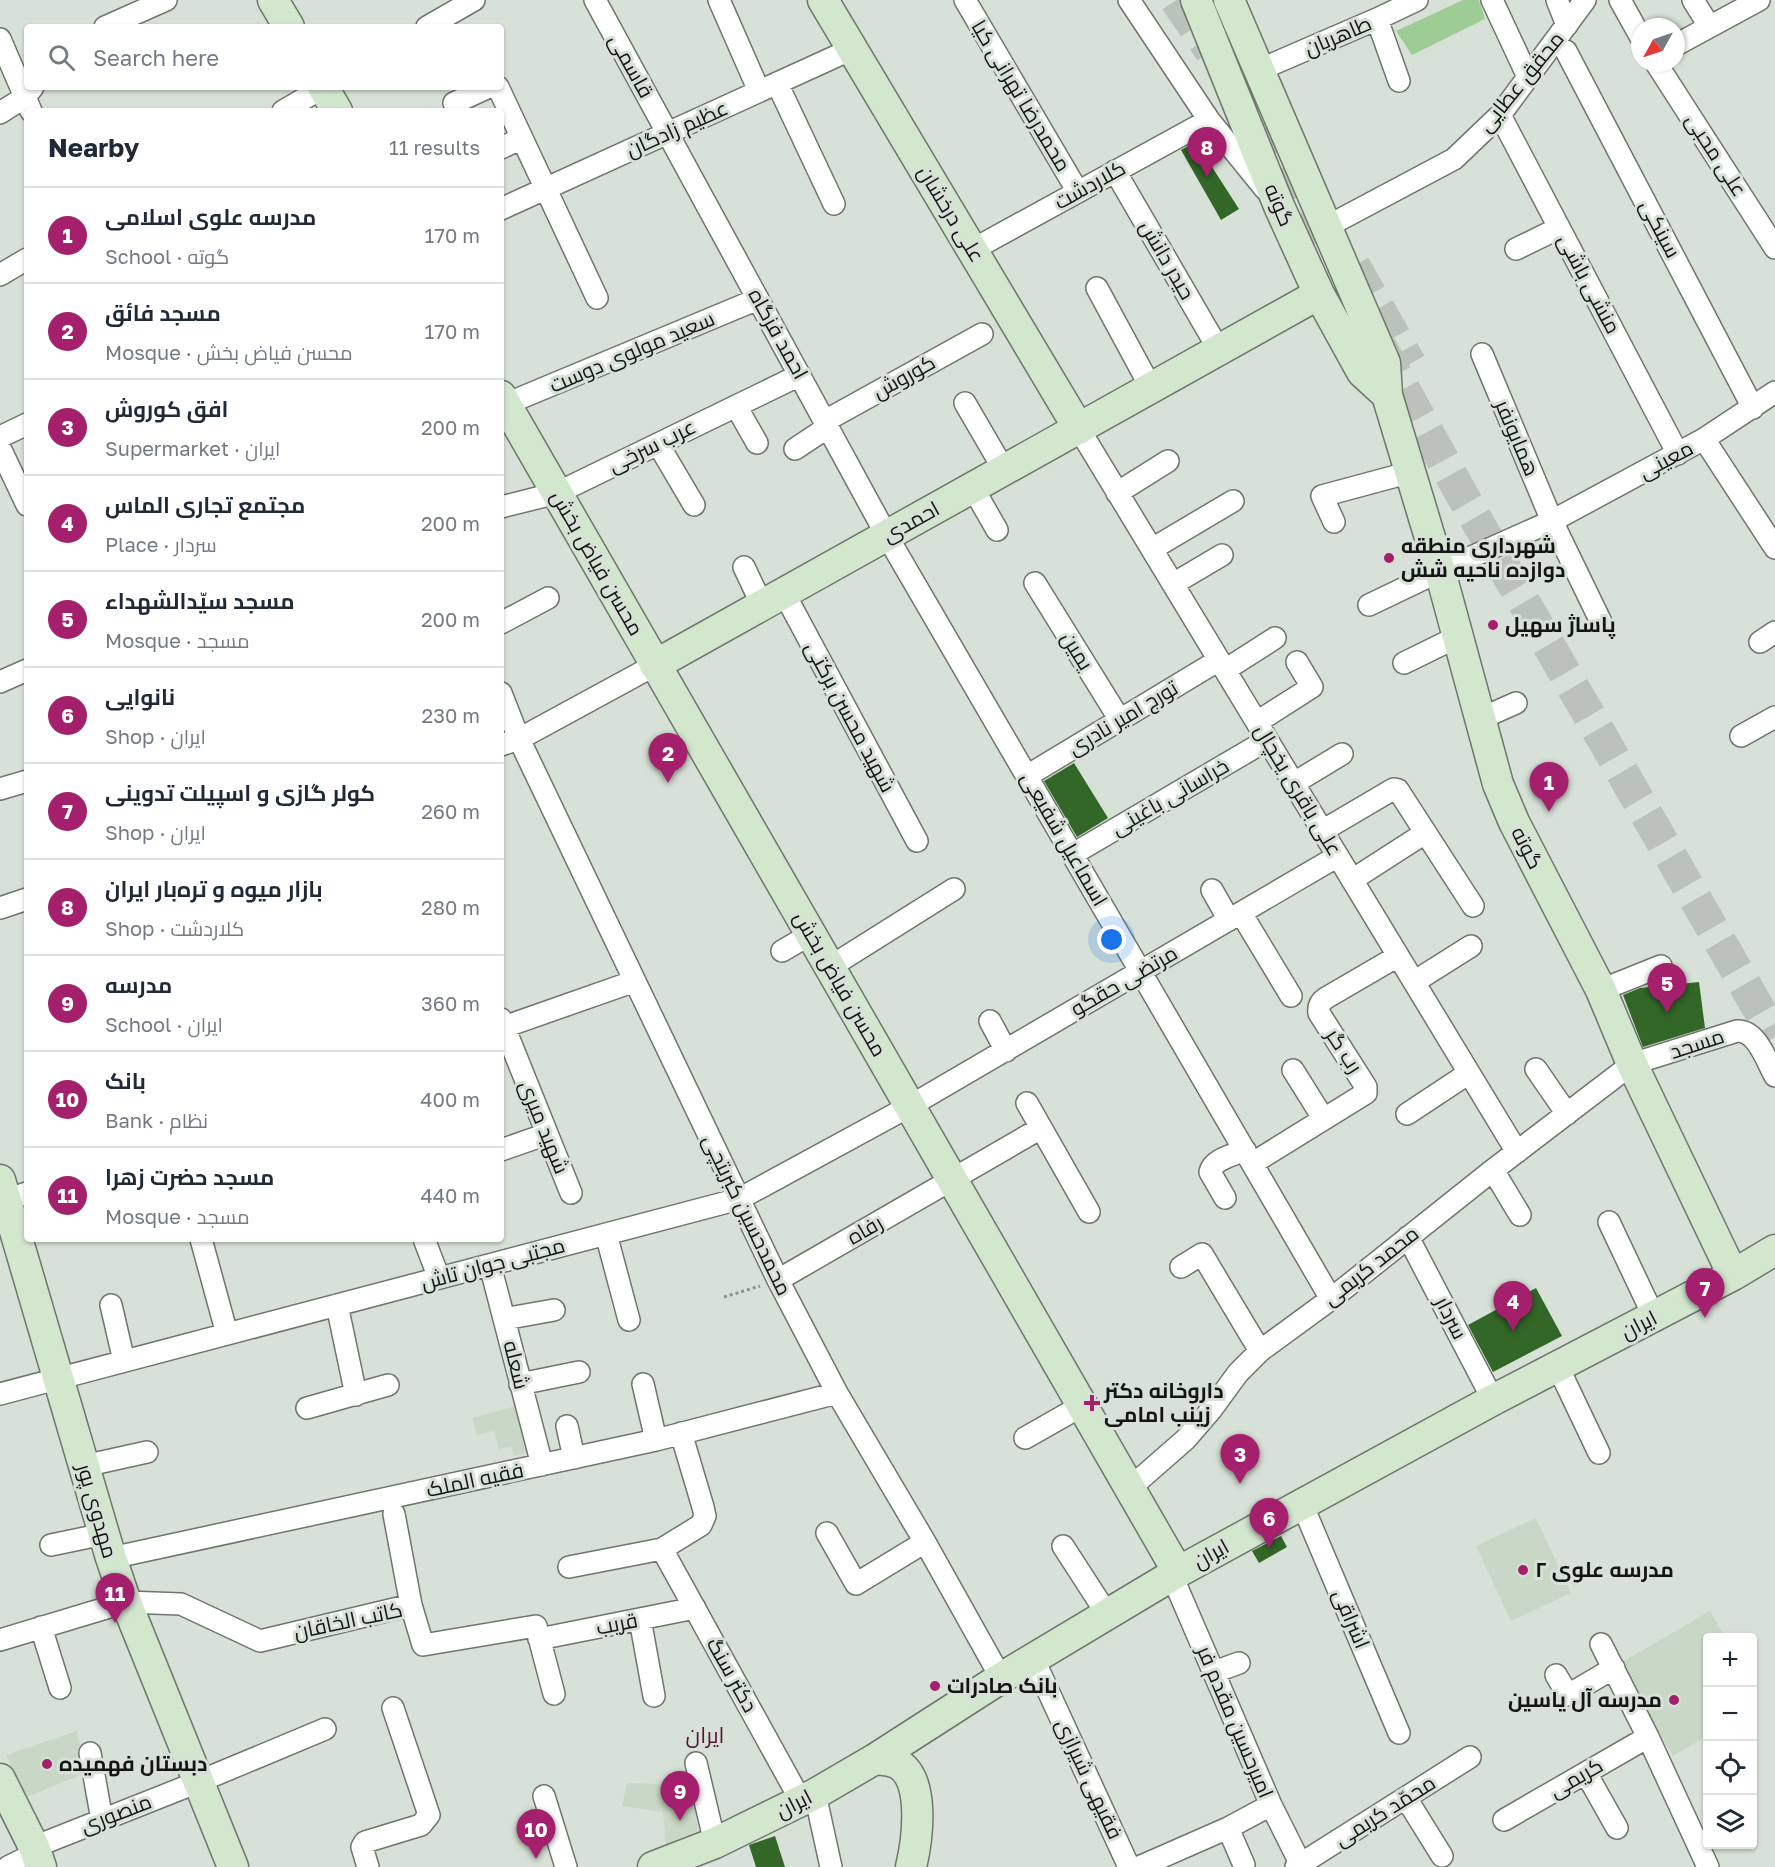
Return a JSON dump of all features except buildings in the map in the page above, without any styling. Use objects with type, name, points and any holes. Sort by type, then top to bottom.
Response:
[{"type":"street","points":[[120,24],[141,20],[166,0]]},
{"type":"street","points":[[273,0],[287,24]]},
{"type":"street","points":[[432,24],[474,0]]},
{"type":"street","name":"قاسمی","points":[[595,0],[668,133]]},
{"type":"street","points":[[719,0],[834,204]]},
{"type":"street","name":"علی درخشان","points":[[823,0],[1079,429]]},
{"type":"street","name":"محمدرضا تهرانی کیا","points":[[965,0],[1078,192]]},
{"type":"street","points":[[1129,0],[1209,120],[1279,206]]},
{"type":"street","name":"گوته","points":[[1196,0],[1279,206],[1325,305],[1362,372],[1387,395]]},
{"type":"street","name":"گوته","points":[[1229,0],[1385,363],[1387,395],[1440,571],[1498,784],[1514,822],[1600,990],[1632,1064],[1733,1275]]},
{"type":"street","name":"طاهریان","points":[[1259,70],[1417,0]]},
{"type":"street","points":[[1492,0],[1528,77]]},
{"type":"street","points":[[1557,0],[1567,25]]},
{"type":"street","name":"محقق عطایی","points":[[1326,227],[1454,159],[1500,115],[1585,0]]},
{"type":"street","points":[[1620,0],[1631,20]]},
{"type":"street","points":[[1693,0],[1709,26]]},
{"type":"street","points":[[1685,40],[1760,0]]},
{"type":"street","points":[[1377,19],[1399,81]]},
{"type":"street","points":[[0,39],[24,86]]},
{"type":"street","name":"عظیم زادگان","points":[[504,208],[852,49]]},
{"type":"street","name":"سینکی","points":[[1566,51],[1753,408]]},
{"type":"street","name":"علی محبی","points":[[1662,72],[1775,248]]},
{"type":"street","points":[[287,108],[318,90]]},
{"type":"street","points":[[325,90],[335,108]]},
{"type":"street","points":[[454,103],[482,90]]},
{"type":"street","points":[[499,90],[597,298]]},
{"type":"street","points":[[0,113],[30,98]]},
{"type":"street","name":"منشی باشی","points":[[1500,115],[1678,454]]},
{"type":"street","name":"کلاردشت","points":[[972,250],[1209,120]]},
{"type":"street","name":"احمد فزگاه","points":[[668,133],[887,536]]},
{"type":"street","points":[[504,147],[522,138]]},
{"type":"street","name":"حیدر دانش","points":[[1115,171],[1220,350]]},
{"type":"street","points":[[1516,249],[1560,228]]},
{"type":"street","points":[[0,275],[24,261]]},
{"type":"street","points":[[1097,288],[1151,388]]},
{"type":"street","name":"سعید مولوی دوست","points":[[504,400],[758,299]]},
{"type":"street","name":"احمدی","points":[[510,742],[655,665],[1220,350],[1325,305],[1348,314],[1359,302]]},
{"type":"street","name":"کوروش","points":[[795,449],[827,424],[982,334]]},
{"type":"street","name":"همایونفر","points":[[1482,354],[1552,521],[1601,622]]},
{"type":"street","name":"عرب سرخی","points":[[504,506],[557,493],[800,375]]},
{"type":"street","name":"معینی","points":[[1370,605],[1552,521],[1704,439],[1775,392]]},
{"type":"street","name":"محسن فیاض بخش","points":[[504,402],[1083,1405],[1175,1574]]},
{"type":"street","points":[[964,403],[1004,471]]},
{"type":"street","points":[[736,406],[757,443]]},
{"type":"street","points":[[0,437],[24,425]]},
{"type":"street","name":"علی باقری یخچال","points":[[1079,429],[1517,1152]]},
{"type":"street","points":[[1704,439],[1775,548]]},
{"type":"street","points":[[658,444],[694,505]]},
{"type":"street","points":[[0,448],[24,499]]},
{"type":"street","points":[[1117,493],[1168,461]]},
{"type":"street","points":[[1334,522],[1323,496],[1411,472]]},
{"type":"street","points":[[973,488],[997,530]]},
{"type":"street","points":[[1152,549],[1233,501]]},
{"type":"street","name":"اسماعیل شفیعی","points":[[887,536],[1331,1299]]},
{"type":"street","points":[[1173,584],[1222,555]]},
{"type":"street","name":"شهید محسن برکتی","points":[[744,567],[773,599],[917,841]]},
{"type":"street","name":"یمین","points":[[1035,583],[1120,720]]},
{"type":"street","points":[[504,621],[548,598]]},
{"type":"street","points":[[1404,663],[1457,637]]},
{"type":"street","name":"تورج امیر نادری","points":[[1028,776],[1120,720],[1275,638]]},
{"type":"street","name":"خراسانی باغینی","points":[[1073,854],[1262,731],[1312,687],[1297,662]]},
{"type":"street","points":[[0,682],[24,671]]},
{"type":"street","points":[[1480,719],[1516,703]]},
{"type":"street","name":"محمدحسین کبریتچی","points":[[504,709],[510,742],[635,981],[778,1280],[837,1393],[925,1542],[1001,1678]]},
{"type":"street","points":[[1741,736],[1775,717]]},
{"type":"street","points":[[1293,783],[1342,754]]},
{"type":"street","points":[[0,789],[24,782]]},
{"type":"street","points":[[1322,831],[1394,789],[1398,790],[1473,906]]},
{"type":"street","points":[[1352,880],[1425,833]]},
{"type":"street","name":"مرتضی حقگو","points":[[910,1107],[1338,856]]},
{"type":"street","points":[[830,968],[954,889]]},
{"type":"street","points":[[1212,890],[1235,917],[1291,996]]},
{"type":"street","points":[[0,908],[24,900]]},
{"type":"street","points":[[782,951],[811,934]]},
{"type":"street","points":[[1414,982],[1471,946]]},
{"type":"street","name":"رب گر","points":[[1225,1198],[1210,1172],[1211,1166],[1216,1162],[1249,1156],[1365,1094],[1367,1090],[1319,1013],[1321,1002],[1398,956]]},
{"type":"street","points":[[1600,990],[1661,966]]},
{"type":"street","points":[[504,1023],[635,981]]},
{"type":"street","points":[[990,1021],[1006,1051]]},
{"type":"street","name":"شهید میری","points":[[504,1029],[571,1193]]},
{"type":"street","name":"مسجد","points":[[1632,1064],[1745,1030],[1752,1035],[1775,1076]]},
{"type":"street","name":"محمد کریمی","points":[[1130,1488],[1186,1439],[1238,1373],[1260,1351],[1331,1299],[1493,1170],[1632,1064]]},
{"type":"street","points":[[1536,1069],[1567,1114]]},
{"type":"street","points":[[1293,1070],[1323,1118]]},
{"type":"street","points":[[1407,1114],[1469,1073]]},
{"type":"street","points":[[1027,1103],[1089,1212]]},
{"type":"street","name":"مجتبی جوان تاش","points":[[0,1394],[739,1199],[910,1107]]},
{"type":"street","name":"رفاه","points":[[778,1280],[1041,1128]]},
{"type":"street","points":[[504,1149],[547,1134]]},
{"type":"street","points":[[1493,1170],[1520,1215]]},
{"type":"street","name":"مهدوی پور","points":[[11,1191],[58,1378],[107,1546],[126,1602],[233,1867]]},
{"type":"street","points":[[1609,1222],[1654,1317]]},
{"type":"street","points":[[606,1234],[629,1320]]},
{"type":"street","name":"سردار","points":[[1408,1237],[1493,1400]]},
{"type":"street","points":[[207,1242],[227,1334]]},
{"type":"street","points":[[425,1242],[439,1278]]},
{"type":"street","name":"ایران","points":[[672,1864],[808,1797],[875,1759],[1001,1678],[1175,1574],[1493,1400],[1733,1275],[1775,1250]]},
{"type":"street","points":[[1181,1267],[1203,1254],[1260,1351]]},
{"type":"street","name":"شعله","points":[[490,1265],[542,1465]]},
{"type":"street","points":[[111,1305],[124,1361]]},
{"type":"street","points":[[336,1305],[356,1395]]},
{"type":"street","points":[[504,1319],[554,1310]]},
{"type":"street","points":[[1558,1367],[1599,1453]]},
{"type":"street","points":[[520,1384],[579,1372]]},
{"type":"street","points":[[643,1384],[656,1440]]},
{"type":"street","points":[[307,1408],[388,1386]]},
{"type":"street","name":"فقیه الملک","points":[[51,1545],[107,1546],[542,1465],[656,1440],[837,1393]]},
{"type":"street","points":[[1025,1438],[1083,1405]]},
{"type":"street","points":[[567,1426],[574,1458]]},
{"type":"street","points":[[569,1567],[662,1549],[701,1525],[705,1516],[681,1433]]},
{"type":"street","points":[[84,1466],[147,1452]]},
{"type":"street","name":"اشراقی","points":[[1302,1504],[1399,1734]]},
{"type":"street","points":[[394,1514],[411,1605]]},
{"type":"street","points":[[827,1533],[856,1584],[925,1542]]},
{"type":"street","points":[[1063,1545],[1107,1614]]},
{"type":"street","name":"دکتر سنگ","points":[[662,1549],[808,1797],[831,1867]]},
{"type":"street","name":"امیرحسین مقدم فر","points":[[1175,1574],[1214,1672],[1300,1866]]},
{"type":"street","points":[[0,1640],[126,1602]]},
{"type":"street","name":"کاتب الخاقان","points":[[126,1602],[181,1604],[260,1641],[411,1605],[423,1646],[536,1626],[539,1639]]},
{"type":"street","name":"قریب","points":[[539,1639],[695,1608]]},
{"type":"street","points":[[640,1619],[654,1696]]},
{"type":"street","points":[[41,1626],[60,1688]]},
{"type":"street","points":[[539,1639],[554,1694]]},
{"type":"street","points":[[1601,1644],[1648,1737],[1708,1867]]},
{"type":"street","name":"فقیهی شیرازی","points":[[1034,1658],[1129,1867]]},
{"type":"street","points":[[1214,1672],[1239,1663]]},
{"type":"street","points":[[1556,1675],[1568,1695],[1614,1668]]},
{"type":"street","points":[[368,1867],[362,1847],[365,1842],[421,1825],[429,1815],[393,1708]]},
{"type":"street","name":"منصوری","points":[[8,1867],[37,1855],[102,1820],[325,1729]]},
{"type":"street","name":"کریمی","points":[[1504,1820],[1648,1737]]},
{"type":"street","points":[[90,1752],[102,1820]]},
{"type":"street","name":"محمّد کریمی","points":[[1300,1866],[1470,1758]]},
{"type":"street","points":[[875,1759],[898,1764],[908,1773],[918,1814],[917,1840],[912,1867]]},
{"type":"street","points":[[696,1763],[715,1843]]},
{"type":"street","points":[[1586,1773],[1617,1828]]},
{"type":"street","points":[[0,1779],[37,1855]]},
{"type":"street","points":[[544,1796],[566,1867]]},
{"type":"street","points":[[1406,1798],[1442,1856]]},
{"type":"street","points":[[1139,1867],[1228,1828],[1271,1805]]},
{"type":"street","points":[[1228,1828],[1244,1865]]},
{"type":"path","points":[[724,1298],[778,1280]]},
{"type":"shaded area","points":[[520,1405],[533,1451],[514,1456],[511,1446],[499,1449],[494,1431],[477,1435],[472,1418]]},
{"type":"shaded area","name":"مدرسه علوی ۲","points":[[1536,1518],[1571,1593],[1511,1621],[1476,1546]]},
{"type":"shaded area","name":"مدرسه آل یاسین","points":[[1710,1611],[1723,1633],[1703,1633],[1703,1738],[1673,1756],[1619,1664]]},
{"type":"shaded area","name":"دبستان فهمیده","points":[[77,1731],[87,1772],[25,1798],[6,1755]]},
{"type":"shaded area","points":[[627,1783],[691,1785],[698,1831],[666,1844],[663,1812],[622,1806]]},
{"type":"green space","points":[[1463,0],[1479,0],[1485,19],[1412,55],[1396,31]]},
{"type":"tunnel","points":[[1176,0],[1211,51]]},
{"type":"tunnel","points":[[1257,126],[1322,244]]},
{"type":"tunnel","points":[[1354,266],[1410,364]]},
{"type":"tunnel","points":[[1380,346],[1462,495],[1775,1037]]},
{"type":"place","name":"بازار میوه و تره‌بار ایران","points":[[1207,177]]},
{"type":"place","name":"شهرداری منطقه دوازده ناحیه شش","points":[[1389,558]]},
{"type":"place","name":"پاساژ سهیل","points":[[1493,625]]},
{"type":"place","name":"مسجد فائق","points":[[668,783]]},
{"type":"place","name":"مدرسه علوی اسلامی","points":[[1549,812]]},
{"type":"place","name":"مسجد سیّدالشهداء","points":[[1667,1013]]},
{"type":"place","name":"کولر گازی و اسپیلت تدوینی","points":[[1705,1318]]},
{"type":"place","name":"مجتمع تجاری الماس","points":[[1513,1331]]},
{"type":"place","name":"داروخانه دکتر زینب امامی","points":[[1092,1403]]},
{"type":"place","name":"افق کوروش","points":[[1240,1484]]},
{"type":"place","name":"نانوایی","points":[[1269,1548]]},
{"type":"place","name":"مدرسه علوی ۲","points":[[1523,1570]]},
{"type":"place","name":"مسجد حضرت زهرا","points":[[115,1623]]},
{"type":"place","name":"بانک صادرات","points":[[935,1686]]},
{"type":"place","name":"مدرسه آل یاسین","points":[[1674,1700]]},
{"type":"place","name":"دبستان فهمیده","points":[[47,1764]]},
{"type":"place","name":"مدرسه","points":[[680,1821]]},
{"type":"place","name":"بانک","points":[[536,1859]]},
{"type":"district","name":"ایران","points":[[705,1735]]}]
